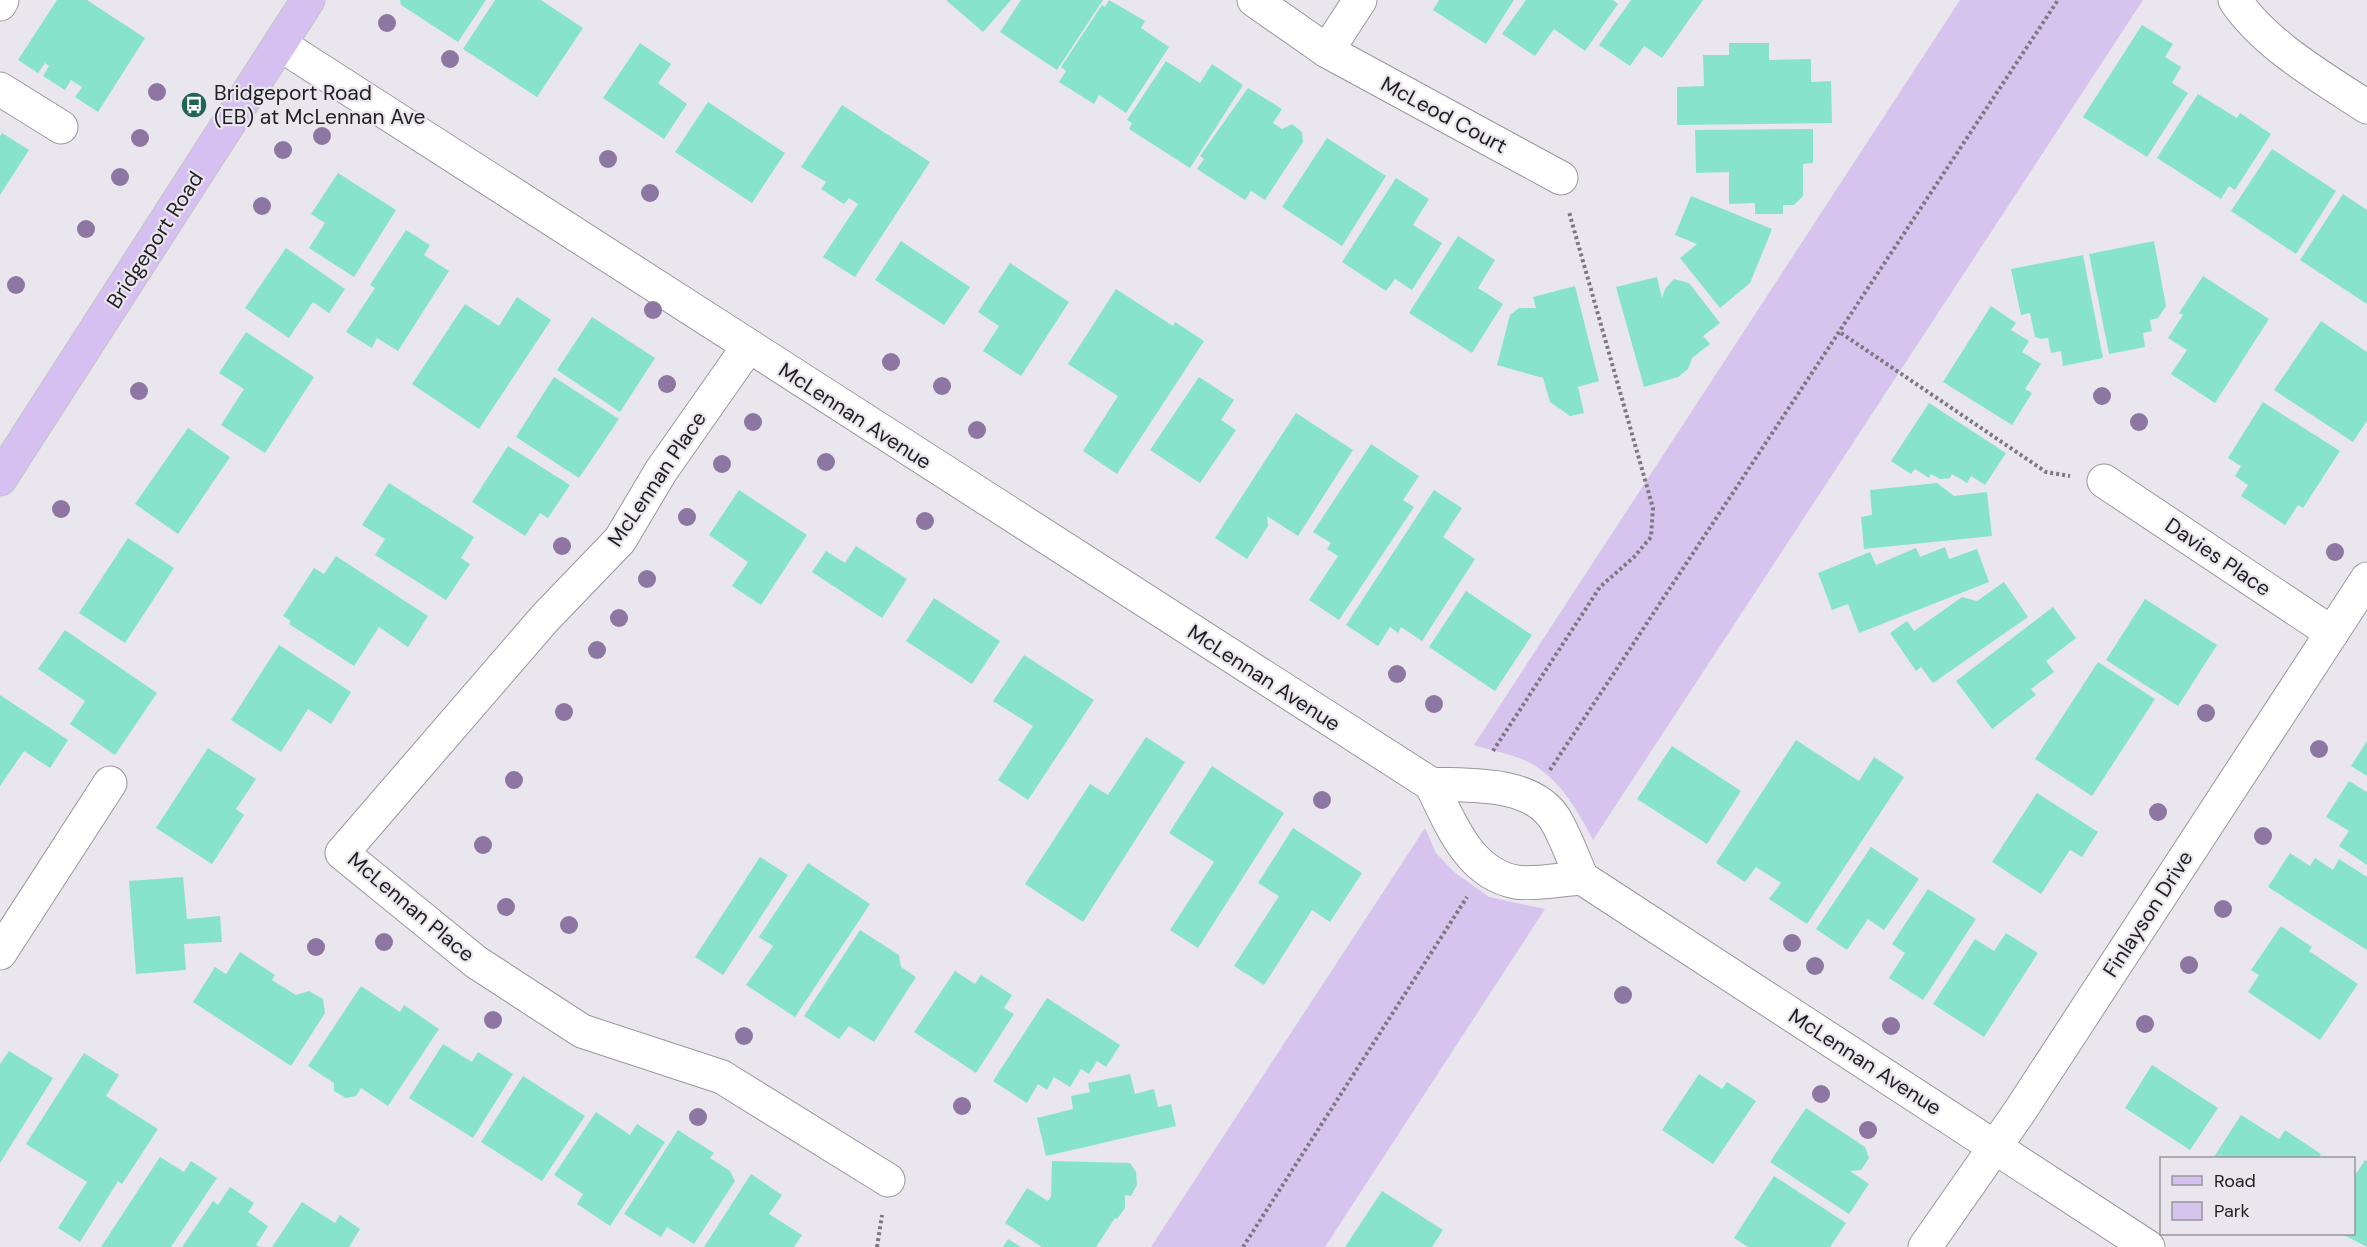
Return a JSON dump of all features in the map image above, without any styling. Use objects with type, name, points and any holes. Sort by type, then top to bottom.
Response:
[{"type":"main road","name":"Bridgeport Road","points":[[0,479],[282,45],[308,0]]},
{"type":"street","name":"McLeod Court","points":[[1254,0],[1327,51],[1561,178]]},
{"type":"street","points":[[1327,51],[1360,0]]},
{"type":"street","points":[[2235,0],[2245,14],[2303,65],[2367,107]]},
{"type":"street","name":"McLennan Avenue","points":[[282,45],[748,347],[1431,784],[1504,788],[1531,799],[1554,818],[1581,878],[2148,1247]]},
{"type":"street","points":[[0,89],[61,127]]},
{"type":"street","name":"McLennan Place","points":[[748,347],[660,471],[620,540],[545,618],[342,853],[476,962],[582,1031],[722,1077],[888,1180]]},
{"type":"street","name":"Davies Place","points":[[2104,481],[2332,633]]},
{"type":"street","name":"Finlayson Drive","points":[[1925,1247],[1995,1146],[2332,633],[2362,597]]},
{"type":"street","points":[[0,953],[110,783]]},
{"type":"street","points":[[1431,784],[1462,844],[1485,868],[1516,882],[1581,878]]},
{"type":"path","points":[[1548,772],[1841,333],[2058,0]]},
{"type":"path","points":[[1492,752],[1600,587],[1634,557],[1651,537],[1653,508],[1561,178]]},
{"type":"path","points":[[1841,333],[2046,472],[2104,481]]},
{"type":"path","points":[[1243,1247],[1469,894]]},
{"type":"green space","points":[[1960,0],[2143,0],[1593,840],[1568,798],[1542,771],[1518,758],[1474,745]]},
{"type":"green space","points":[[1425,828],[1436,853],[1454,872],[1489,897],[1545,909],[1325,1247],[1151,1247]]},
{"type":"building","points":[[57,0],[87,0],[145,38],[98,112],[75,97],[82,87],[71,80],[65,90],[43,76],[49,66],[45,63],[38,73],[18,60]]},
{"type":"building","points":[[400,0],[486,0],[458,42],[401,5]]},
{"type":"building","points":[[495,0],[541,0],[583,28],[537,97],[463,49]]},
{"type":"building","points":[[946,0],[1011,0],[983,32]]},
{"type":"building","points":[[1021,0],[1103,0],[1057,70],[1000,32]]},
{"type":"building","points":[[1109,0],[1145,21],[1141,28],[1169,47],[1126,113],[1099,95],[1094,104],[1059,82],[1066,71],[1061,67],[1102,5],[1105,7]]},
{"type":"building","points":[[1439,0],[1514,0],[1486,44],[1433,10]]},
{"type":"building","points":[[1526,0],[1613,0],[1618,4],[1585,51],[1554,29],[1535,56],[1502,34]]},
{"type":"building","points":[[1631,0],[1703,0],[1662,58],[1644,46],[1630,66],[1599,45]]},
{"type":"building","points":[[2142,25],[2173,44],[2165,57],[2181,67],[2172,83],[2188,93],[2147,157],[2083,117]]},
{"type":"building","points":[[640,43],[671,64],[658,83],[687,104],[664,139],[603,98]]},
{"type":"building","points":[[1729,43],[1769,43],[1769,60],[1811,59],[1811,82],[1831,81],[1832,123],[1677,125],[1677,87],[1704,86],[1703,55],[1729,55]]},
{"type":"building","points":[[1166,61],[1200,83],[1212,64],[1243,85],[1190,168],[1129,129],[1132,123],[1127,120]]},
{"type":"building","points":[[1248,88],[1282,109],[1273,123],[1282,129],[1292,124],[1302,132],[1303,142],[1265,200],[1251,191],[1245,200],[1197,169],[1204,159],[1200,156]]},
{"type":"building","points":[[2198,94],[2237,118],[2240,113],[2271,134],[2235,190],[2229,186],[2221,199],[2157,158]]},
{"type":"building","points":[[708,102],[785,153],[752,203],[675,152]]},
{"type":"building","points":[[842,105],[930,162],[855,277],[823,257],[858,204],[849,198],[844,204],[821,189],[826,182],[801,167]]},
{"type":"building","points":[[1813,129],[1813,163],[1803,164],[1803,196],[1794,205],[1783,205],[1783,214],[1755,214],[1755,203],[1729,204],[1729,172],[1696,173],[1695,130]]},
{"type":"building","points":[[2,133],[29,150],[0,195],[0,136]]},
{"type":"building","points":[[1327,138],[1386,176],[1342,246],[1282,207]]},
{"type":"building","points":[[2272,149],[2336,191],[2296,254],[2231,211]]},
{"type":"building","points":[[338,173],[396,210],[354,277],[309,248],[325,223],[311,214]]},
{"type":"building","points":[[1396,178],[1429,199],[1413,225],[1442,243],[1412,290],[1395,279],[1386,291],[1342,262]]},
{"type":"building","points":[[2343,194],[2367,210],[2367,304],[2300,260]]},
{"type":"building","points":[[1691,196],[1772,229],[1750,283],[1720,308],[1680,258],[1697,244],[1675,235]]},
{"type":"building","points":[[406,230],[430,245],[424,255],[449,271],[398,351],[377,338],[372,348],[346,332],[375,288],[370,285]]},
{"type":"building","points":[[1458,236],[1495,260],[1478,288],[1503,304],[1472,353],[1409,313]]},
{"type":"building","points":[[901,241],[970,287],[944,325],[875,280]]},
{"type":"building","points":[[2154,241],[2166,306],[2158,318],[2150,320],[2152,331],[2143,333],[2145,347],[2109,354],[2089,254]]},
{"type":"building","points":[[286,248],[345,289],[329,313],[313,302],[289,338],[245,308]]},
{"type":"building","points":[[2083,255],[2103,358],[2063,366],[2061,351],[2051,353],[2048,338],[2035,337],[2030,313],[2021,315],[2011,269]]},
{"type":"building","points":[[1010,263],[1069,302],[1021,376],[983,351],[999,326],[978,312]]},
{"type":"building","points":[[2203,276],[2269,319],[2215,403],[2171,374],[2187,350],[2168,338],[2183,315],[2179,313]]},
{"type":"building","points":[[1657,277],[1662,298],[1665,289],[1674,279],[1689,283],[1720,323],[1703,336],[1710,344],[1692,358],[1688,369],[1678,377],[1644,387],[1616,287]]},
{"type":"building","points":[[1575,286],[1599,381],[1578,387],[1584,413],[1570,416],[1550,402],[1543,378],[1497,365],[1510,315],[1519,308],[1536,308],[1533,297]]},
{"type":"building","points":[[1116,289],[1173,326],[1175,322],[1204,341],[1117,474],[1083,451],[1118,396],[1068,364]]},
{"type":"building","points":[[517,297],[551,320],[479,429],[412,384],[465,304],[499,326]]},
{"type":"building","points":[[1991,306],[2016,323],[2011,330],[2029,341],[2022,352],[2041,364],[2025,389],[2032,393],[2012,425],[1943,382]]},
{"type":"building","points":[[592,317],[655,358],[620,412],[557,370]]},
{"type":"building","points":[[2321,321],[2367,352],[2367,421],[2353,442],[2274,390]]},
{"type":"building","points":[[246,332],[314,377],[265,453],[221,425],[244,389],[219,373]]},
{"type":"building","points":[[554,377],[619,419],[579,478],[516,437]]},
{"type":"building","points":[[1199,377],[1234,400],[1221,420],[1236,430],[1200,483],[1150,450]]},
{"type":"building","points":[[2263,402],[2340,451],[2303,508],[2298,505],[2285,525],[2241,496],[2248,485],[2235,476],[2241,466],[2228,458]]},
{"type":"building","points":[[1929,403],[2006,453],[1985,485],[1971,476],[1967,483],[1952,474],[1950,478],[1940,479],[1931,474],[1929,478],[1915,469],[1911,474],[1891,461]]},
{"type":"building","points":[[1296,413],[1353,450],[1298,536],[1267,516],[1268,526],[1247,559],[1215,538]]},
{"type":"building","points":[[188,428],[230,457],[178,534],[135,504]]},
{"type":"building","points":[[1371,444],[1419,476],[1403,500],[1414,507],[1339,620],[1309,600],[1338,556],[1327,549],[1331,543],[1313,532]]},
{"type":"building","points":[[508,446],[570,485],[548,518],[540,513],[525,536],[472,502]]},
{"type":"building","points":[[389,483],[474,537],[461,558],[470,564],[446,600],[375,555],[385,539],[362,525]]},
{"type":"building","points":[[1937,483],[1954,496],[1987,492],[1992,536],[1864,549],[1861,517],[1872,515],[1870,490]]},
{"type":"building","points":[[739,490],[807,535],[761,605],[732,586],[748,562],[709,535]]},
{"type":"building","points":[[1434,490],[1462,508],[1443,537],[1475,559],[1422,641],[1401,627],[1398,633],[1390,627],[1378,646],[1346,625]]},
{"type":"building","points":[[128,538],[174,568],[125,643],[79,613]]},
{"type":"building","points":[[856,546],[907,579],[882,618],[812,572],[826,551],[845,563]]},
{"type":"building","points":[[1945,547],[1949,559],[1977,549],[1989,582],[1859,633],[1848,604],[1832,610],[1818,573],[1870,552],[1876,565],[1916,548],[1920,557]]},
{"type":"building","points":[[336,556],[428,616],[408,647],[379,627],[354,666],[289,624],[291,621],[283,616],[314,568],[324,574]]},
{"type":"building","points":[[2004,582],[2028,617],[1933,683],[1921,667],[1916,671],[1890,633],[1907,621],[1914,631],[1962,597],[1977,601]]},
{"type":"building","points":[[1466,591],[1532,635],[1495,691],[1429,647]]},
{"type":"building","points":[[934,598],[1000,641],[972,684],[906,641]]},
{"type":"building","points":[[2145,599],[2217,645],[2178,706],[2106,660]]},
{"type":"building","points":[[2053,607],[2076,638],[2046,661],[2054,672],[2031,689],[2036,695],[1992,729],[1956,681]]},
{"type":"building","points":[[65,630],[157,693],[115,755],[70,724],[85,701],[38,669]]},
{"type":"building","points":[[279,645],[351,692],[331,724],[308,709],[281,752],[231,720]]},
{"type":"building","points":[[1024,655],[1094,700],[1028,800],[998,780],[1033,726],[993,701]]},
{"type":"building","points":[[2098,662],[2155,699],[2092,796],[2035,759]]},
{"type":"building","points":[[0,695],[68,740],[50,768],[24,751],[0,786]]},
{"type":"building","points":[[1146,737],[1185,762],[1083,922],[1025,884],[1090,784],[1108,795]]},
{"type":"building","points":[[1796,740],[1859,781],[1874,757],[1904,777],[1807,924],[1769,899],[1781,883],[1756,867],[1745,882],[1716,863]]},
{"type":"building","points":[[2367,741],[2367,776],[2351,766]]},
{"type":"building","points":[[1672,746],[1741,791],[1707,844],[1637,799]]},
{"type":"building","points":[[208,748],[256,779],[236,809],[244,815],[212,864],[156,828]]},
{"type":"building","points":[[1212,766],[1284,813],[1198,948],[1170,930],[1214,862],[1169,833]]},
{"type":"building","points":[[2349,781],[2367,792],[2367,865],[2339,846],[2349,831],[2326,817]]},
{"type":"building","points":[[2037,793],[2098,832],[2082,857],[2070,850],[2041,894],[1992,862]]},
{"type":"building","points":[[1293,828],[1362,873],[1330,922],[1312,910],[1264,985],[1234,966],[1279,896],[1258,883]]},
{"type":"building","points":[[1871,847],[1919,879],[1884,930],[1868,919],[1847,950],[1816,929]]},
{"type":"building","points":[[2290,853],[2310,866],[2315,858],[2333,870],[2339,859],[2367,877],[2367,950],[2268,887]]},
{"type":"building","points":[[760,857],[788,875],[723,975],[695,957]]},
{"type":"building","points":[[808,863],[870,904],[795,1017],[746,985],[773,946],[759,937]]},
{"type":"building","points":[[183,877],[187,919],[220,916],[222,942],[184,944],[186,970],[136,974],[129,881]]},
{"type":"building","points":[[1928,889],[1976,919],[1923,1000],[1889,978],[1905,953],[1892,944]]},
{"type":"building","points":[[2281,926],[2312,947],[2309,951],[2358,984],[2320,1040],[2248,992],[2259,975],[2251,970]]},
{"type":"building","points":[[860,930],[899,955],[901,967],[916,977],[874,1042],[849,1026],[839,1039],[804,1016]]},
{"type":"building","points":[[2006,933],[2038,953],[1984,1037],[1933,1004],[1975,939],[1994,951]]},
{"type":"building","points":[[240,952],[275,975],[272,980],[296,995],[309,991],[323,999],[325,1013],[291,1066],[193,1002],[215,967],[226,974]]},
{"type":"building","points":[[955,971],[975,984],[981,975],[1012,995],[1004,1008],[1014,1014],[976,1073],[914,1032]]},
{"type":"building","points":[[361,986],[400,1012],[404,1005],[439,1029],[388,1106],[361,1088],[356,1096],[346,1098],[334,1091],[334,1083],[308,1066]]},
{"type":"building","points":[[1047,998],[1120,1045],[1106,1067],[1097,1061],[1089,1074],[1081,1069],[1070,1087],[1054,1077],[1047,1090],[1038,1084],[1027,1103],[993,1081]]},
{"type":"building","points":[[443,1044],[472,1062],[478,1052],[513,1074],[473,1138],[409,1098]]},
{"type":"building","points":[[9,1051],[53,1078],[0,1163],[0,1064]]},
{"type":"building","points":[[84,1053],[119,1075],[106,1096],[158,1129],[122,1184],[118,1181],[80,1242],[58,1228],[87,1182],[26,1144]]},
{"type":"building","points":[[2152,1065],[2218,1108],[2190,1150],[2125,1108]]},
{"type":"building","points":[[1130,1074],[1135,1094],[1154,1089],[1158,1107],[1171,1104],[1176,1126],[1046,1156],[1037,1118],[1073,1109],[1071,1096],[1090,1092],[1088,1083]]},
{"type":"building","points":[[1699,1074],[1722,1089],[1727,1082],[1756,1101],[1713,1164],[1662,1130]]},
{"type":"building","points":[[523,1076],[585,1116],[542,1181],[481,1142]]},
{"type":"building","points":[[1806,1108],[1865,1147],[1869,1158],[1861,1170],[1850,1171],[1869,1184],[1849,1214],[1770,1162]]},
{"type":"building","points":[[596,1112],[630,1135],[637,1124],[665,1142],[610,1226],[577,1204],[583,1194],[554,1175]]},
{"type":"building","points":[[2241,1115],[2279,1139],[2285,1130],[2321,1154],[2319,1157],[2214,1157]]},
{"type":"building","points":[[678,1130],[714,1153],[710,1158],[730,1171],[735,1181],[694,1244],[667,1227],[661,1237],[624,1214]]},
{"type":"building","points":[[160,1157],[184,1172],[191,1161],[217,1178],[171,1247],[101,1247]]},
{"type":"building","points":[[2365,1160],[2367,1161],[2367,1247],[2344,1235],[2355,1235],[2355,1175]]},
{"type":"building","points":[[1052,1161],[1130,1163],[1136,1172],[1137,1185],[1131,1196],[1125,1195],[1125,1208],[1117,1219],[1115,1218],[1096,1247],[1042,1247],[1005,1223],[1027,1188],[1048,1201],[1051,1196]]},
{"type":"building","points":[[751,1174],[782,1195],[769,1214],[802,1235],[794,1247],[704,1247]]},
{"type":"building","points":[[1774,1176],[1846,1223],[1830,1247],[1748,1247],[1734,1238]]},
{"type":"building","points":[[230,1187],[254,1203],[248,1212],[268,1226],[256,1245],[260,1247],[182,1247],[213,1201],[218,1205]]},
{"type":"building","points":[[1382,1191],[1443,1230],[1432,1247],[1345,1247]]},
{"type":"building","points":[[302,1202],[335,1223],[340,1215],[360,1229],[349,1247],[272,1247]]},
{"type":"building","points":[[1008,1239],[1021,1247],[1003,1247]]},
{"type":"place","name":"Bridgeport Road (EB) at McLennan Ave","points":[[194,105]]}]
